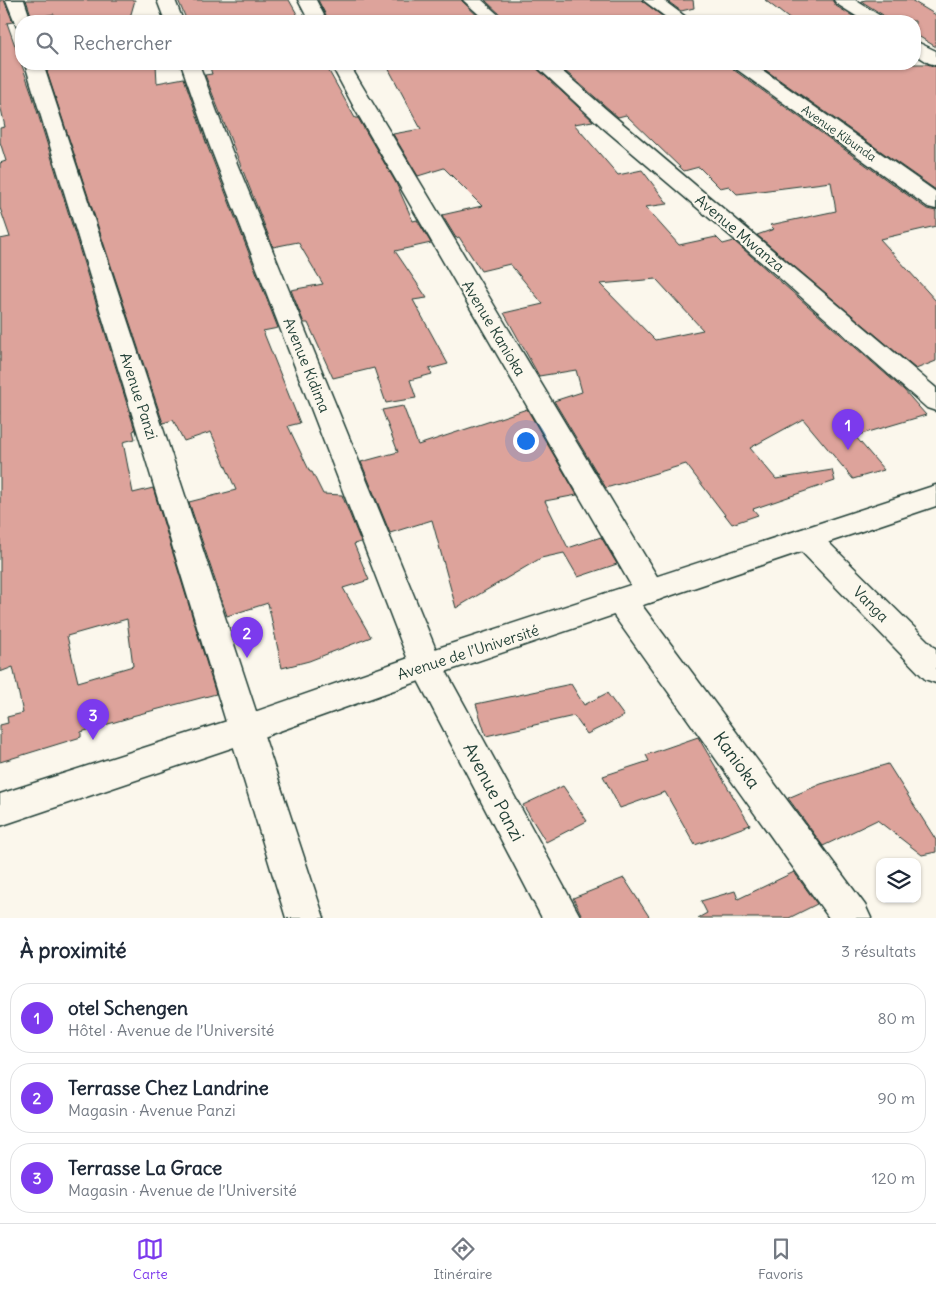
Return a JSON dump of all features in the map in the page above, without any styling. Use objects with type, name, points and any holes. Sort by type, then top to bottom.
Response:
[{"type":"street","points":[[15,0],[20,15]]},
{"type":"street","points":[[166,0],[172,15]]},
{"type":"street","points":[[306,0],[315,15]]},
{"type":"street","points":[[472,0],[489,15]]},
{"type":"street","points":[[652,0],[673,15]]},
{"type":"street","points":[[843,0],[867,15]]},
{"type":"street","points":[[921,50],[936,59]]},
{"type":"street","name":"Avenue Panzi","points":[[36,70],[305,918]]},
{"type":"street","name":"Avenue Kidima","points":[[192,70],[219,144],[426,665]]},
{"type":"street","name":"Avenue Kanioka","points":[[343,70],[636,596]]},
{"type":"street","name":"Avenue Mwanza","points":[[550,70],[936,402]]},
{"type":"street","name":"Avenue Kibunda","points":[[750,70],[936,202]]},
{"type":"street","name":"Avenue de l’Université","points":[[0,809],[246,729],[426,665],[936,495]]},
{"type":"street","name":"Vanga","points":[[807,539],[936,670]]},
{"type":"street","name":"Kanioka","points":[[636,596],[852,918]]},
{"type":"street","name":"Avenue Panzi","points":[[426,665],[562,918]]},
{"type":"building","points":[[0,0],[4,0],[13,22],[7,23],[15,46],[15,70],[24,70],[31,91],[135,430],[133,431],[135,439],[123,442],[133,493],[153,488],[216,694],[132,716],[81,732],[81,737],[0,762],[0,725],[8,723],[7,717],[23,713],[13,667],[0,672],[0,239],[10,237],[0,208],[0,163],[6,161],[0,142],[0,128],[5,127],[0,104]],"holes":[[[127,619],[133,666],[78,682],[67,636]]]},
{"type":"building","points":[[26,0],[135,0],[131,15],[31,15]]},
{"type":"building","points":[[178,0],[289,0],[298,15],[184,15]]},
{"type":"building","points":[[318,0],[461,0],[477,15],[326,15]]},
{"type":"building","points":[[485,0],[641,0],[661,15],[501,15]]},
{"type":"building","points":[[666,0],[693,0],[694,8],[681,11]]},
{"type":"building","points":[[765,0],[832,0],[836,6],[851,15],[784,15]]},
{"type":"building","points":[[911,0],[936,15],[936,47],[921,38],[921,15],[883,15],[861,1]]},
{"type":"building","points":[[921,64],[936,67],[936,190],[766,70],[921,70]]},
{"type":"building","points":[[49,70],[156,70],[157,83],[184,78],[207,145],[278,328],[263,331],[300,423],[288,426],[323,494],[342,495],[361,542],[354,544],[369,580],[343,588],[371,637],[309,661],[282,668],[268,603],[227,616],[189,502],[236,490],[211,432],[184,441],[173,420],[163,423],[47,72]]},
{"type":"building","points":[[211,70],[328,70],[355,118],[358,118],[396,183],[413,221],[417,220],[431,243],[395,251],[427,298],[413,300],[448,364],[429,369],[432,374],[410,380],[416,398],[386,403],[374,368],[333,378],[308,323],[304,323],[291,290],[323,284],[298,242],[273,247],[205,75],[212,74]]},
{"type":"building","points":[[389,70],[538,70],[593,121],[574,124],[618,175],[642,170],[668,204],[645,207],[679,245],[716,237],[723,244],[734,241],[904,390],[926,415],[855,436],[884,470],[853,479],[803,419],[750,448],[776,479],[832,470],[835,481],[753,509],[758,515],[732,524],[686,464],[606,488],[554,401],[582,392],[576,370],[539,376],[504,313],[543,304],[510,264],[481,271],[459,237],[456,238],[442,215],[482,206],[444,168],[418,176],[393,134],[421,129]],"holes":[[[656,279],[703,330],[655,340],[600,284]]]},
{"type":"building","points":[[564,70],[734,70],[927,209],[936,211],[936,226],[880,239],[936,301],[936,361],[916,369],[757,235],[774,229],[770,225],[836,211],[831,182],[737,194],[729,186],[720,188],[699,167],[684,171],[626,115],[618,117]]},
{"type":"building","points":[[403,406],[418,445],[527,409],[577,495],[545,501],[568,548],[601,537],[617,564],[578,577],[564,553],[541,558],[456,608],[432,520],[390,533],[361,462],[398,452],[382,410]]},
{"type":"building","points":[[571,684],[584,705],[607,693],[624,716],[587,734],[574,716],[486,736],[476,704]]},
{"type":"building","points":[[698,737],[750,825],[695,845],[665,792],[620,808],[603,776],[649,761],[646,755]]},
{"type":"building","points":[[888,764],[936,840],[936,852],[922,855],[877,820],[823,846],[788,798],[821,784]]},
{"type":"building","points":[[563,786],[587,821],[546,842],[523,805]]},
{"type":"building","points":[[794,872],[817,904],[789,918],[698,918],[707,913],[701,901],[735,891],[738,899]]},
{"type":"building","points":[[624,878],[650,918],[583,918],[573,898]]},
{"type":"place","name":"otel Schengen","points":[[848,450]]},
{"type":"place","name":"Terrasse Chez Landrine","points":[[247,658]]},
{"type":"place","name":"Terrasse La Grace","points":[[93,740]]}]
